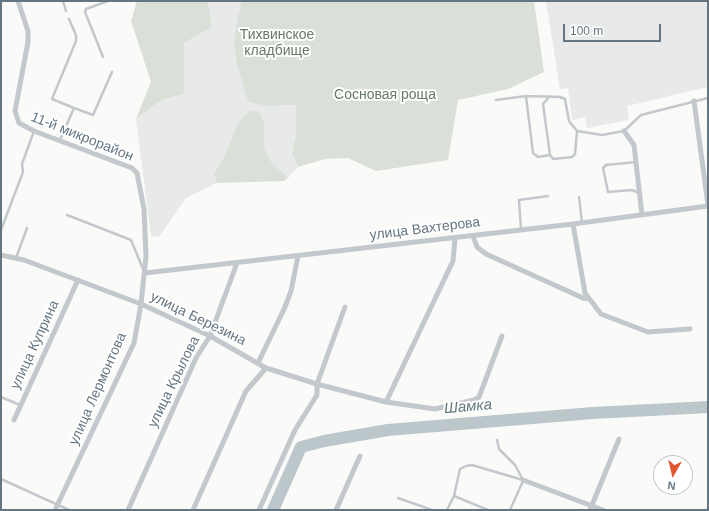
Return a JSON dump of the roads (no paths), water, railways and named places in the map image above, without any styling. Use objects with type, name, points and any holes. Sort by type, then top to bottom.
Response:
[{"type":"street","name":"11-й микрорайон","points":[[18,1],[26,24],[28,42],[15,111],[19,123],[34,131],[127,166],[137,173],[144,209],[146,256],[145,273]]},
{"type":"street","points":[[694,101],[708,206]]},
{"type":"street","points":[[624,131],[634,145],[642,215]]},
{"type":"street","name":"улица Вахтерова","points":[[145,273],[473,236],[708,206]]},
{"type":"street","points":[[573,224],[585,293],[601,314],[648,332],[690,329]]},
{"type":"street","points":[[473,236],[477,247],[486,254],[583,298],[589,299]]},
{"type":"street","points":[[386,402],[452,261],[455,238]]},
{"type":"street","name":"улица Березина","points":[[1,254],[78,280],[141,304],[210,336],[266,368],[317,384],[386,402],[435,408],[474,400],[479,397],[502,336]]},
{"type":"street","points":[[258,363],[285,307],[291,291],[298,256]]},
{"type":"street","name":"улица Крылова","points":[[128,510],[196,358],[210,336],[237,263]]},
{"type":"street","name":"улица Лермонтова","points":[[56,507],[134,343],[145,273]]},
{"type":"street","name":"улица Куприна","points":[[14,420],[78,280]]},
{"type":"street","points":[[259,510],[295,430],[317,395],[317,384],[345,307]]},
{"type":"street","points":[[193,510],[246,391],[266,368]]},
{"type":"street","points":[[591,508],[619,440]]},
{"type":"street","points":[[336,510],[360,456]]},
{"type":"street","points":[[523,480],[591,508],[603,510]]},
{"type":"lane","points":[[63,1],[66,11]]},
{"type":"lane","points":[[103,57],[85,12],[86,9],[108,1]]},
{"type":"lane","points":[[69,19],[76,35],[76,41],[52,100],[93,114],[112,72]]},
{"type":"lane","points":[[526,96],[533,153],[538,157],[550,155]]},
{"type":"lane","points":[[496,100],[526,96],[550,96],[565,99],[569,121],[577,131],[602,135],[624,131],[641,115],[708,98]]},
{"type":"lane","points":[[550,96],[543,104],[550,155],[554,159],[559,160],[572,157],[575,154],[577,131]]},
{"type":"lane","points":[[60,140],[74,108]]},
{"type":"lane","points":[[1,230],[23,172],[22,164],[34,131]]},
{"type":"lane","points":[[636,162],[606,165],[603,168],[608,192],[632,190],[639,194]]},
{"type":"lane","points":[[521,230],[519,200],[548,196]]},
{"type":"lane","points":[[579,197],[582,223]]},
{"type":"lane","points":[[67,214],[131,240],[145,273]]},
{"type":"lane","points":[[16,258],[27,228]]},
{"type":"lane","points":[[1,396],[21,405]]},
{"type":"lane","points":[[496,440],[499,448],[515,465],[523,480]]},
{"type":"lane","points":[[447,510],[454,496],[460,469],[466,466],[472,465],[523,480]]},
{"type":"lane","points":[[1,479],[56,507],[69,510]]},
{"type":"lane","points":[[510,510],[523,480]]},
{"type":"lane","points":[[454,496],[488,510]]},
{"type":"lane","points":[[398,498],[432,510]]},
{"type":"waterway","name":"Шамка","points":[[273,510],[301,447],[324,441],[388,430],[593,413],[708,407]]},
{"type":"park label","name":"Тихвинское кладбище","points":[[277,44]]},
{"type":"park label","name":"Сосновая роща","points":[[385,95]]}]
